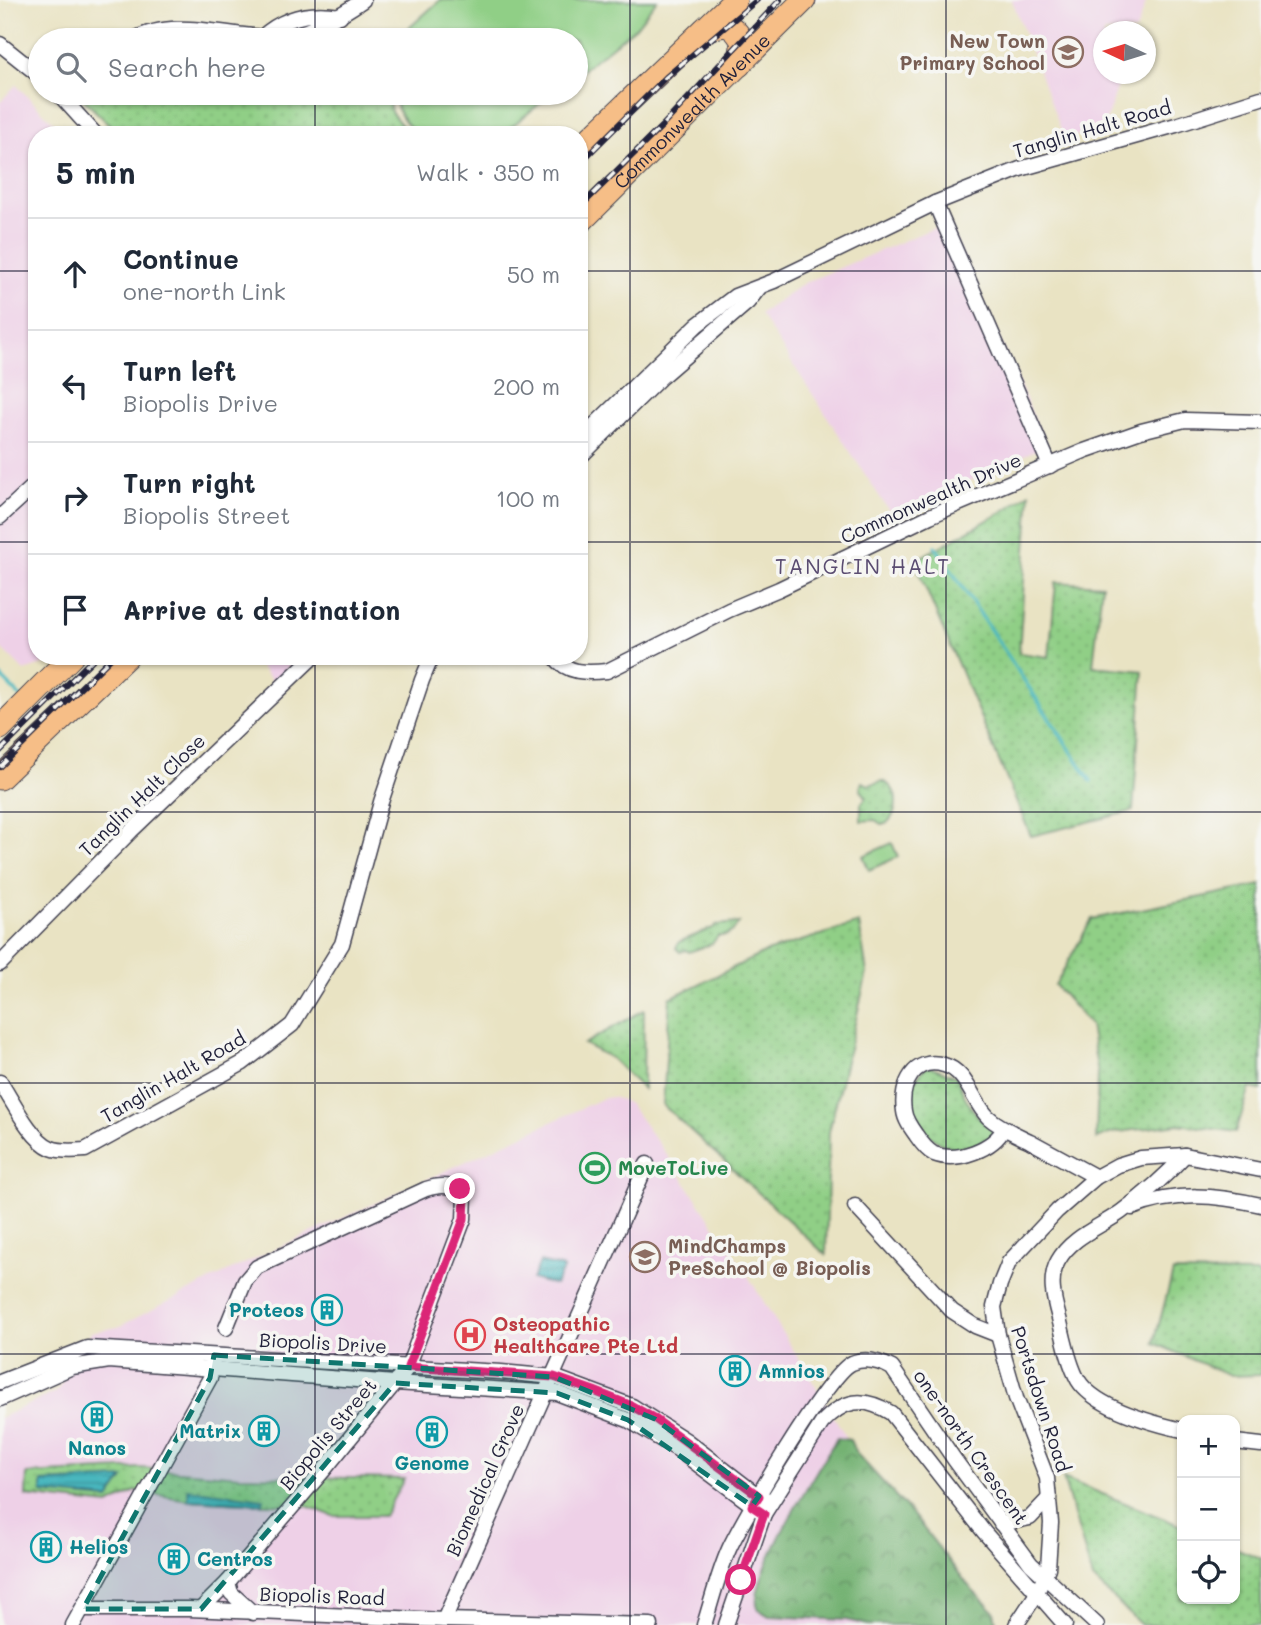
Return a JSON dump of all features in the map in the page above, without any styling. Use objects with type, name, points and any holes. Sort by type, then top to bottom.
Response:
[{"type":"main road","points":[[588,140],[735,0]]},
{"type":"main road","name":"Commonwealth Avenue","points":[[588,214],[804,0]]},
{"type":"main road","points":[[704,30],[725,24],[736,29],[743,41],[739,65]]},
{"type":"main road","points":[[0,728],[63,665]]},
{"type":"main road","points":[[0,778],[118,665]]},
{"type":"street","points":[[313,28],[333,21],[363,0]]},
{"type":"street","points":[[0,44],[28,66]]},
{"type":"street","name":"Tanglin Halt Road","points":[[588,431],[697,325],[735,296],[760,287],[935,202],[1020,169],[1261,98]]},
{"type":"street","points":[[74,105],[89,126]]},
{"type":"street","points":[[935,202],[1050,466]]},
{"type":"street","name":"Tanglin Halt Road","points":[[588,449],[703,339],[748,302],[760,287]]},
{"type":"street","name":"Commonwealth Drive","points":[[562,665],[571,670],[588,673],[607,671],[729,610],[779,589],[930,516],[1141,431],[1185,421],[1261,422]]},
{"type":"street","points":[[0,517],[28,491]]},
{"type":"street","name":"Tanglin Halt Close","points":[[0,964],[141,822],[305,665]]},
{"type":"street","name":"Tanglin Halt Road","points":[[0,1082],[38,1140],[52,1148],[85,1150],[243,1063],[292,1025],[342,944],[382,802],[429,665]]},
{"type":"street","points":[[1004,1128],[999,1139],[981,1149],[954,1156],[933,1154],[919,1139],[904,1114],[906,1084],[921,1064],[931,1063],[953,1069],[960,1074],[988,1116],[1004,1128],[1096,1177]]},
{"type":"street","points":[[1177,1428],[1119,1410],[1096,1397],[1079,1381],[1066,1347],[1054,1298],[1053,1277],[1057,1262],[1079,1238],[1121,1212],[1167,1175],[1185,1156]]},
{"type":"street","name":"Portsdown Road","points":[[1016,1625],[1045,1577],[1050,1545],[1049,1499],[1040,1457],[1016,1398],[998,1335],[994,1307],[1009,1262],[1042,1224],[1096,1177],[1118,1165],[1141,1158],[1185,1156],[1261,1170]]},
{"type":"street","name":"Biomedical Grove","points":[[444,1620],[647,1164]]},
{"type":"street","name":"Biopolis Street","points":[[201,1609],[228,1582],[408,1367],[464,1219],[465,1196],[460,1189],[449,1186],[439,1185],[426,1189],[257,1266],[245,1281],[226,1328]]},
{"type":"street","points":[[1121,1212],[1176,1196],[1207,1195],[1261,1206]]},
{"type":"street","points":[[855,1206],[952,1311],[975,1326],[998,1335]]},
{"type":"street","points":[[0,1382],[87,1348],[213,1362]]},
{"type":"street","name":"one-north Crescent","points":[[815,1419],[829,1384],[851,1363],[870,1360],[892,1368],[1031,1564],[1097,1625]]},
{"type":"street","points":[[0,1399],[55,1373],[88,1363],[213,1362]]},
{"type":"street","points":[[73,1625],[213,1362]]},
{"type":"street","name":"Biopolis Drive","points":[[213,1362],[408,1367],[554,1377],[632,1406],[687,1441],[761,1505]]},
{"type":"street","name":"Biopolis Drive","points":[[213,1362],[395,1384],[557,1393],[628,1420],[761,1505]]},
{"type":"street","name":"one-north Crescent","points":[[815,1419],[846,1404],[859,1401],[878,1404],[891,1413],[984,1532],[1036,1595],[1065,1625]]},
{"type":"street","points":[[704,1625],[730,1547],[761,1505],[815,1419]]},
{"type":"street","points":[[1240,1443],[1261,1445]]},
{"type":"street","points":[[1001,1524],[1030,1518],[1049,1499]]},
{"type":"street","points":[[726,1625],[761,1505]]},
{"type":"street","points":[[228,1582],[231,1593],[253,1613]]},
{"type":"street","points":[[83,1609],[201,1609]]},
{"type":"street","name":"Biopolis Road","points":[[201,1609],[444,1620],[651,1625]]},
{"type":"highlighted area","points":[[214,1355],[554,1377],[655,1419],[759,1496],[752,1506],[628,1420],[557,1393],[395,1383],[201,1609],[83,1609],[210,1378]]},
{"type":"shaded area","name":"New Town Primary School","points":[[1012,0],[1147,0],[1140,21],[1093,21],[1093,84],[1119,84],[1104,126],[1065,140]]},
{"type":"shaded area","points":[[16,85],[28,97],[28,105],[36,105],[57,126],[28,126],[28,665],[42,665],[24,671],[0,647],[0,102]]},
{"type":"shaded area","name":"TANGLIN HALT","points":[[948,222],[1046,445],[893,517],[760,314],[804,283]]},
{"type":"shaded area","points":[[259,665],[291,665],[273,682]]},
{"type":"shaded area","points":[[611,1097],[630,1105],[667,1155],[745,1271],[856,1453],[913,1515],[973,1591],[994,1611],[997,1625],[0,1625],[0,1418],[57,1391],[91,1332],[118,1327],[237,1267],[601,1099]]},
{"type":"green space","points":[[440,0],[657,0],[636,27],[588,65],[588,28],[409,28]]},
{"type":"green space","points":[[89,105],[390,105],[391,112],[403,126],[111,126]]},
{"type":"green space","points":[[396,105],[538,105],[512,126],[409,126]]},
{"type":"green space","points":[[1030,493],[1019,653],[1049,657],[1056,582],[1102,585],[1093,666],[1143,671],[1133,811],[1031,836],[914,561],[999,514]]},
{"type":"green space","points":[[882,781],[888,784],[895,795],[896,807],[891,819],[886,824],[875,820],[861,821],[861,804],[866,797],[860,788],[862,782],[869,785]]},
{"type":"green space","points":[[892,843],[898,857],[869,870],[863,856]]},
{"type":"green space","points":[[1261,885],[1261,1090],[1250,1088],[1236,1132],[1178,1124],[1112,1133],[1096,1139],[1098,1074],[1090,1025],[1055,985],[1092,919]]},
{"type":"green space","points":[[739,923],[725,936],[718,936],[712,944],[689,952],[680,952],[676,948],[679,942],[716,925]]},
{"type":"green space","points":[[859,923],[867,973],[829,1132],[826,1255],[663,1105],[670,998],[766,952]]},
{"type":"green space","points":[[644,1010],[643,1089],[611,1058],[584,1044]]},
{"type":"green space","points":[[927,1065],[957,1077],[972,1109],[999,1133],[981,1142],[961,1147],[947,1146],[933,1138],[917,1118],[911,1094],[915,1082]]},
{"type":"green space","points":[[1173,1272],[1261,1275],[1261,1375],[1230,1376],[1154,1343]]},
{"type":"green space","points":[[837,1438],[850,1440],[856,1453],[913,1515],[973,1591],[994,1611],[997,1625],[869,1625],[846,1620],[769,1616],[758,1609],[757,1595],[773,1550]]},
{"type":"green space","points":[[141,1468],[241,1476],[404,1479],[384,1516],[333,1516],[307,1506],[188,1500],[136,1491],[109,1505],[26,1496],[27,1474]]},
{"type":"green space","points":[[1063,1478],[1177,1524],[1177,1604],[1240,1604],[1240,1550],[1261,1558],[1261,1625],[1141,1625],[1093,1579]]},
{"type":"water","points":[[540,1262],[564,1268],[555,1285],[532,1279]]},
{"type":"water","points":[[124,1478],[109,1499],[42,1493],[42,1482]]},
{"type":"water","points":[[188,1489],[264,1499],[262,1504],[188,1500]]},
{"type":"waterway","points":[[935,546],[1091,781]]},
{"type":"waterway","points":[[0,676],[21,697]]},
{"type":"railway","points":[[588,155],[666,77],[757,0]]},
{"type":"railway","points":[[588,199],[663,125],[780,0]]},
{"type":"railway","points":[[0,751],[87,665]]},
{"type":"railway","points":[[0,767],[104,665]]},
{"type":"place","name":"New Town Primary School","points":[[1068,52]]},
{"type":"place","name":"MoveToLive","points":[[595,1168]]},
{"type":"place","name":"MindChamps PreSchool @ Biopolis","points":[[645,1257]]},
{"type":"place","name":"Proteos","points":[[327,1310]]},
{"type":"place","name":"Osteopathic Healthcare Pte Ltd","points":[[470,1335]]},
{"type":"place","name":"Amnios","points":[[735,1371]]},
{"type":"place","name":"Nanos","points":[[97,1417]]},
{"type":"place","name":"Matrix","points":[[264,1431]]},
{"type":"place","name":"Genome","points":[[432,1432]]},
{"type":"place","name":"Helios","points":[[46,1547]]},
{"type":"place","name":"Centros","points":[[174,1559]]},
{"type":"district","name":"TANGLIN HALT","points":[[863,567]]},
{"type":"route","points":[[460,1189],[465,1196],[464,1219],[408,1367],[554,1377],[632,1406],[655,1419],[759,1496],[752,1506],[764,1514],[741,1580]]}]
